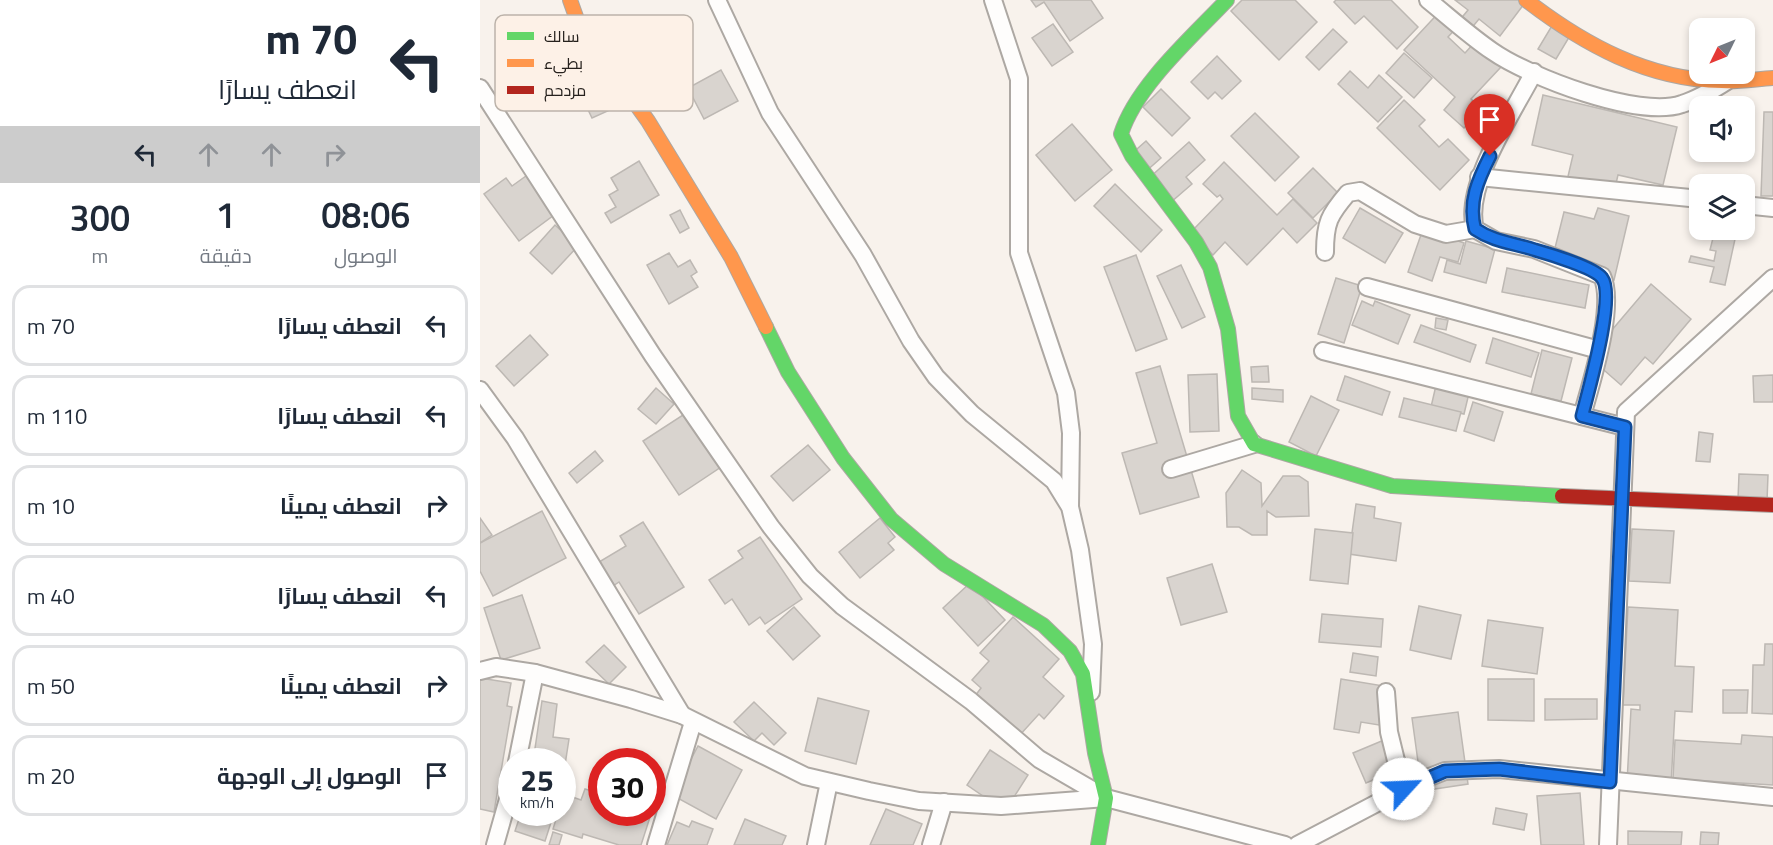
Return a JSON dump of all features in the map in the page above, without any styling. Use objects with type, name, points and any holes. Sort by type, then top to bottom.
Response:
[{"type":"street","points":[[570,0],[575,15]]},
{"type":"street","points":[[717,0],[770,113],[863,255],[911,341],[936,377],[972,414],[1054,481],[1070,507]]},
{"type":"street","points":[[993,0],[1019,79],[1019,254],[1066,393],[1071,433],[1070,507],[1080,550],[1093,644],[1094,672],[1089,714]]},
{"type":"street","points":[[1428,0],[1492,52],[1534,72],[1604,100],[1652,108],[1681,105],[1721,84]]},
{"type":"street","points":[[1526,0],[1593,47],[1632,65],[1689,76]]},
{"type":"street","points":[[1224,1],[1138,100],[1124,120],[1120,136],[1127,153],[1185,224],[1205,255],[1217,286],[1229,330],[1239,419],[1254,444]]},
{"type":"street","points":[[1475,229],[1471,215],[1479,177],[1534,72]]},
{"type":"street","points":[[1755,79],[1773,78]]},
{"type":"street","points":[[480,88],[653,356],[771,527],[810,576],[842,606],[971,701],[1040,759],[1106,798],[1286,845]]},
{"type":"street","points":[[641,111],[731,257],[788,372],[843,458],[891,519],[944,564],[1008,600],[1043,625],[1070,651],[1083,674],[1106,798],[1098,845]]},
{"type":"street","points":[[1479,177],[1689,198]]},
{"type":"street","points":[[1325,252],[1325,231],[1330,214],[1348,193],[1360,191],[1414,224],[1446,234],[1475,229],[1496,241],[1534,249],[1602,276],[1607,288],[1599,350],[1582,416]]},
{"type":"street","points":[[1755,206],[1773,208]]},
{"type":"street","points":[[1608,845],[1626,412],[1773,278]]},
{"type":"street","points":[[1367,287],[1599,350]]},
{"type":"street","points":[[1323,351],[1625,427]]},
{"type":"street","points":[[480,390],[515,438],[687,719],[656,845]]},
{"type":"street","points":[[1171,469],[1254,444],[1392,486],[1622,500],[1773,505]]},
{"type":"street","points":[[480,671],[496,667],[534,673],[631,699],[687,719],[805,776],[919,801],[1001,806],[1106,798]]},
{"type":"street","points":[[520,748],[534,673]]},
{"type":"street","points":[[1386,692],[1389,732],[1403,789]]},
{"type":"street","points":[[1297,845],[1403,789],[1445,771],[1499,769],[1773,797]]},
{"type":"street","points":[[816,845],[829,782]]},
{"type":"street","points":[[932,845],[944,802]]},
{"type":"street","points":[[495,845],[500,826]]},
{"type":"building","points":[[1031,0],[1091,0],[1103,18],[1070,41],[1044,2],[1036,7]]},
{"type":"building","points":[[1242,0],[1295,0],[1317,22],[1279,60],[1231,11]]},
{"type":"building","points":[[1336,0],[1391,0],[1418,27],[1397,49],[1364,16],[1355,24],[1334,2]]},
{"type":"building","points":[[1455,0],[1520,0],[1524,4],[1500,36],[1479,19],[1470,30],[1459,21],[1468,10]]},
{"type":"building","points":[[1444,7],[1461,23],[1448,37],[1465,53],[1475,42],[1501,67],[1471,99],[1482,109],[1464,128],[1444,110],[1455,97],[1404,50]]},
{"type":"building","points":[[1053,24],[1073,52],[1052,66],[1032,38]]},
{"type":"building","points":[[1553,24],[1571,34],[1556,59],[1538,49]]},
{"type":"building","points":[[1333,29],[1347,42],[1319,70],[1306,57]]},
{"type":"building","points":[[1404,53],[1432,78],[1414,98],[1386,73]]},
{"type":"building","points":[[1217,56],[1241,81],[1222,99],[1215,92],[1208,99],[1191,82]]},
{"type":"building","points":[[721,70],[738,101],[704,119],[693,98],[693,85]]},
{"type":"building","points":[[1350,71],[1368,88],[1379,75],[1402,97],[1378,122],[1338,84]]},
{"type":"building","points":[[1161,89],[1190,118],[1172,136],[1143,107]]},
{"type":"building","points":[[1543,95],[1677,127],[1663,185],[1618,175],[1613,196],[1566,185],[1573,155],[1532,145]]},
{"type":"building","points":[[1404,100],[1425,120],[1419,126],[1439,147],[1448,139],[1469,160],[1440,190],[1377,128]]},
{"type":"building","points":[[589,111],[608,111],[592,118]]},
{"type":"building","points":[[1764,112],[1773,112],[1773,196],[1761,196]]},
{"type":"building","points":[[1255,113],[1299,157],[1275,181],[1231,136]]},
{"type":"building","points":[[1072,124],[1112,170],[1075,201],[1036,155]]},
{"type":"building","points":[[1146,141],[1161,158],[1144,173],[1129,156]]},
{"type":"building","points":[[1189,142],[1205,160],[1186,177],[1192,184],[1170,203],[1148,179]]},
{"type":"building","points":[[639,161],[659,195],[611,223],[605,213],[616,207],[609,195],[618,190],[611,178]]},
{"type":"building","points":[[1224,162],[1277,215],[1293,199],[1317,223],[1297,243],[1283,228],[1247,265],[1225,242],[1213,255],[1191,232],[1223,199],[1220,195],[1217,197],[1203,184]]},
{"type":"building","points":[[1313,168],[1338,193],[1313,218],[1288,193]]},
{"type":"building","points":[[526,176],[554,215],[519,241],[484,194],[506,178],[512,186]]},
{"type":"building","points":[[1115,184],[1162,230],[1141,252],[1094,206]]},
{"type":"building","points":[[1360,208],[1403,233],[1385,263],[1343,238]]},
{"type":"building","points":[[1598,208],[1629,216],[1614,280],[1551,264],[1564,212],[1594,219]]},
{"type":"building","points":[[680,210],[689,228],[680,233],[670,215]]},
{"type":"building","points":[[555,225],[578,246],[552,274],[530,253]]},
{"type":"building","points":[[1423,229],[1464,243],[1458,262],[1440,257],[1432,281],[1408,272]]},
{"type":"building","points":[[1712,240],[1735,240],[1725,285],[1710,282],[1714,267],[1689,262],[1691,256],[1714,261],[1716,251],[1710,250]]},
{"type":"building","points":[[1466,241],[1495,249],[1486,283],[1444,272],[1447,260],[1460,264]]},
{"type":"building","points":[[669,253],[678,267],[690,260],[697,272],[691,276],[698,287],[669,304],[647,265]]},
{"type":"building","points":[[1136,255],[1167,339],[1136,351],[1104,267]]},
{"type":"building","points":[[1181,265],[1205,317],[1182,328],[1157,276]]},
{"type":"building","points":[[1507,268],[1589,285],[1585,308],[1502,292]]},
{"type":"building","points":[[1336,278],[1362,286],[1344,343],[1318,334]]},
{"type":"building","points":[[1651,284],[1691,319],[1653,364],[1645,357],[1621,385],[1589,357]]},
{"type":"building","points":[[1362,301],[1373,306],[1375,301],[1410,315],[1398,344],[1352,325]]},
{"type":"building","points":[[1436,318],[1448,320],[1446,330],[1435,328]]},
{"type":"building","points":[[1421,325],[1476,345],[1470,362],[1414,342]]},
{"type":"building","points":[[530,335],[548,355],[514,386],[496,366]]},
{"type":"building","points":[[1493,338],[1539,353],[1531,377],[1486,363]]},
{"type":"building","points":[[1542,350],[1572,358],[1561,401],[1531,394]]},
{"type":"building","points":[[1160,366],[1199,497],[1140,514],[1122,453],[1157,443],[1136,373]]},
{"type":"building","points":[[1268,366],[1269,382],[1252,382],[1251,367]]},
{"type":"building","points":[[1217,374],[1219,431],[1190,432],[1188,375]]},
{"type":"building","points":[[1773,375],[1773,402],[1754,402],[1753,376]]},
{"type":"building","points":[[1345,376],[1390,392],[1382,415],[1337,400]]},
{"type":"building","points":[[1437,381],[1470,389],[1464,414],[1431,407]]},
{"type":"building","points":[[656,388],[674,404],[656,424],[638,409]]},
{"type":"building","points":[[1252,388],[1283,390],[1283,402],[1252,399]]},
{"type":"building","points":[[1311,396],[1339,410],[1316,456],[1289,442]]},
{"type":"building","points":[[1404,398],[1461,412],[1456,431],[1399,417]]},
{"type":"building","points":[[1473,402],[1503,412],[1494,441],[1464,431]]},
{"type":"building","points":[[686,413],[721,467],[679,495],[643,441]]},
{"type":"building","points":[[1699,432],[1713,434],[1710,462],[1696,461]]},
{"type":"building","points":[[808,445],[830,470],[793,501],[771,476]]},
{"type":"building","points":[[595,451],[603,461],[577,483],[569,473]]},
{"type":"building","points":[[1242,470],[1261,483],[1262,506],[1283,476],[1299,476],[1308,482],[1309,516],[1276,517],[1267,511],[1267,535],[1252,535],[1239,527],[1227,527],[1226,493]]},
{"type":"building","points":[[1739,474],[1768,475],[1767,501],[1738,499]]},
{"type":"building","points":[[1356,504],[1375,507],[1374,518],[1401,523],[1396,561],[1349,554]]},
{"type":"building","points":[[542,511],[566,558],[493,596],[480,571],[480,543]]},
{"type":"building","points":[[480,518],[492,535],[480,543]]},
{"type":"building","points":[[880,518],[895,537],[888,543],[894,550],[860,578],[839,552]]},
{"type":"building","points":[[643,522],[684,587],[639,614],[619,582],[613,586],[599,562],[626,546],[620,536]]},
{"type":"building","points":[[1315,529],[1353,533],[1348,584],[1310,580]]},
{"type":"building","points":[[1632,529],[1674,531],[1670,583],[1629,581]]},
{"type":"building","points":[[760,537],[802,599],[765,624],[760,617],[749,625],[732,599],[725,604],[709,580],[743,558],[738,551]]},
{"type":"building","points":[[1212,564],[1227,612],[1181,625],[1167,578]]},
{"type":"building","points":[[970,583],[1005,620],[978,646],[943,608]]},
{"type":"building","points":[[522,595],[540,648],[501,660],[484,608]]},
{"type":"building","points":[[1419,606],[1461,615],[1451,659],[1410,650]]},
{"type":"building","points":[[794,607],[820,636],[793,660],[767,631]]},
{"type":"building","points":[[1628,607],[1678,610],[1675,666],[1694,667],[1692,712],[1675,711],[1671,785],[1627,782],[1631,709],[1640,710],[1640,705],[1623,705]]},
{"type":"building","points":[[1322,614],[1383,619],[1381,647],[1319,642]]},
{"type":"building","points":[[1013,617],[1059,659],[1043,677],[1064,696],[1044,719],[1039,714],[1019,736],[975,696],[981,688],[972,680],[989,661],[980,653]]},
{"type":"building","points":[[1488,620],[1543,628],[1537,674],[1482,666]]},
{"type":"building","points":[[1765,644],[1773,644],[1773,714],[1752,713],[1753,665],[1764,665]]},
{"type":"building","points":[[604,645],[626,667],[609,684],[586,662]]},
{"type":"building","points":[[1353,653],[1378,657],[1376,676],[1350,672]]},
{"type":"building","points":[[480,678],[511,683],[507,706],[512,707],[505,748],[498,748],[498,789],[494,812],[480,809]]},
{"type":"building","points":[[1341,679],[1390,687],[1385,726],[1361,722],[1359,733],[1334,729]]},
{"type":"building","points":[[1488,679],[1534,679],[1534,721],[1488,720]]},
{"type":"building","points":[[1723,690],[1748,690],[1747,713],[1723,713]]},
{"type":"building","points":[[818,698],[869,711],[856,764],[805,751]]},
{"type":"building","points":[[1545,699],[1597,699],[1597,719],[1545,720]]},
{"type":"building","points":[[542,701],[557,704],[553,737],[569,739],[568,748],[535,748]]},
{"type":"building","points":[[754,702],[786,733],[774,745],[762,733],[754,741],[734,722]]},
{"type":"building","points":[[1458,712],[1468,784],[1422,791],[1412,718]]},
{"type":"building","points":[[1742,735],[1773,737],[1773,785],[1673,779],[1675,740],[1741,744]]},
{"type":"building","points":[[1384,740],[1397,770],[1366,783],[1353,753]]},
{"type":"building","points":[[698,746],[742,770],[716,819],[672,795]]},
{"type":"building","points":[[990,750],[1028,775],[1005,811],[967,785]]},
{"type":"building","points":[[585,789],[588,790],[588,826],[647,826],[641,845],[619,845],[583,834],[582,838],[553,829],[554,826],[576,826],[576,798],[581,800]]},
{"type":"building","points":[[1580,793],[1584,845],[1541,845],[1537,796]]},
{"type":"building","points":[[1496,808],[1527,814],[1524,830],[1493,824]]},
{"type":"building","points":[[886,809],[922,824],[913,845],[870,845]]},
{"type":"building","points":[[745,819],[786,836],[782,845],[734,845]]},
{"type":"building","points":[[692,821],[713,829],[707,845],[667,845],[677,822],[689,827]]},
{"type":"building","points":[[517,826],[550,826],[545,841],[515,831]]},
{"type":"building","points":[[1628,831],[1682,832],[1681,845],[1628,845]]},
{"type":"building","points":[[553,832],[562,835],[559,845],[549,845]]},
{"type":"building","points":[[1701,832],[1719,833],[1718,845],[1700,845]]},
{"type":"traffic: fast","points":[[1227,0],[1152,80],[1128,116],[1121,134],[1132,156],[1196,242],[1210,267],[1228,329],[1238,416],[1254,444],[1392,486],[1562,496]]},
{"type":"traffic: fast","points":[[766,327],[788,372],[843,458],[891,519],[944,564],[1043,625],[1070,651],[1083,674],[1095,753],[1106,798],[1098,845]]},
{"type":"traffic: slow","points":[[570,0],[575,15]]},
{"type":"traffic: slow","points":[[1526,0],[1594,45],[1642,67],[1695,79],[1741,81],[1773,78]]},
{"type":"traffic: slow","points":[[641,111],[731,257],[766,327]]},
{"type":"traffic: jam","points":[[1562,496],[1773,505]]},
{"type":"route","points":[[1403,789],[1445,771],[1499,769],[1610,782],[1625,427],[1582,416],[1599,350],[1607,288],[1602,276],[1585,268],[1534,249],[1496,241],[1475,229],[1471,215],[1477,183],[1490,156]]}]
